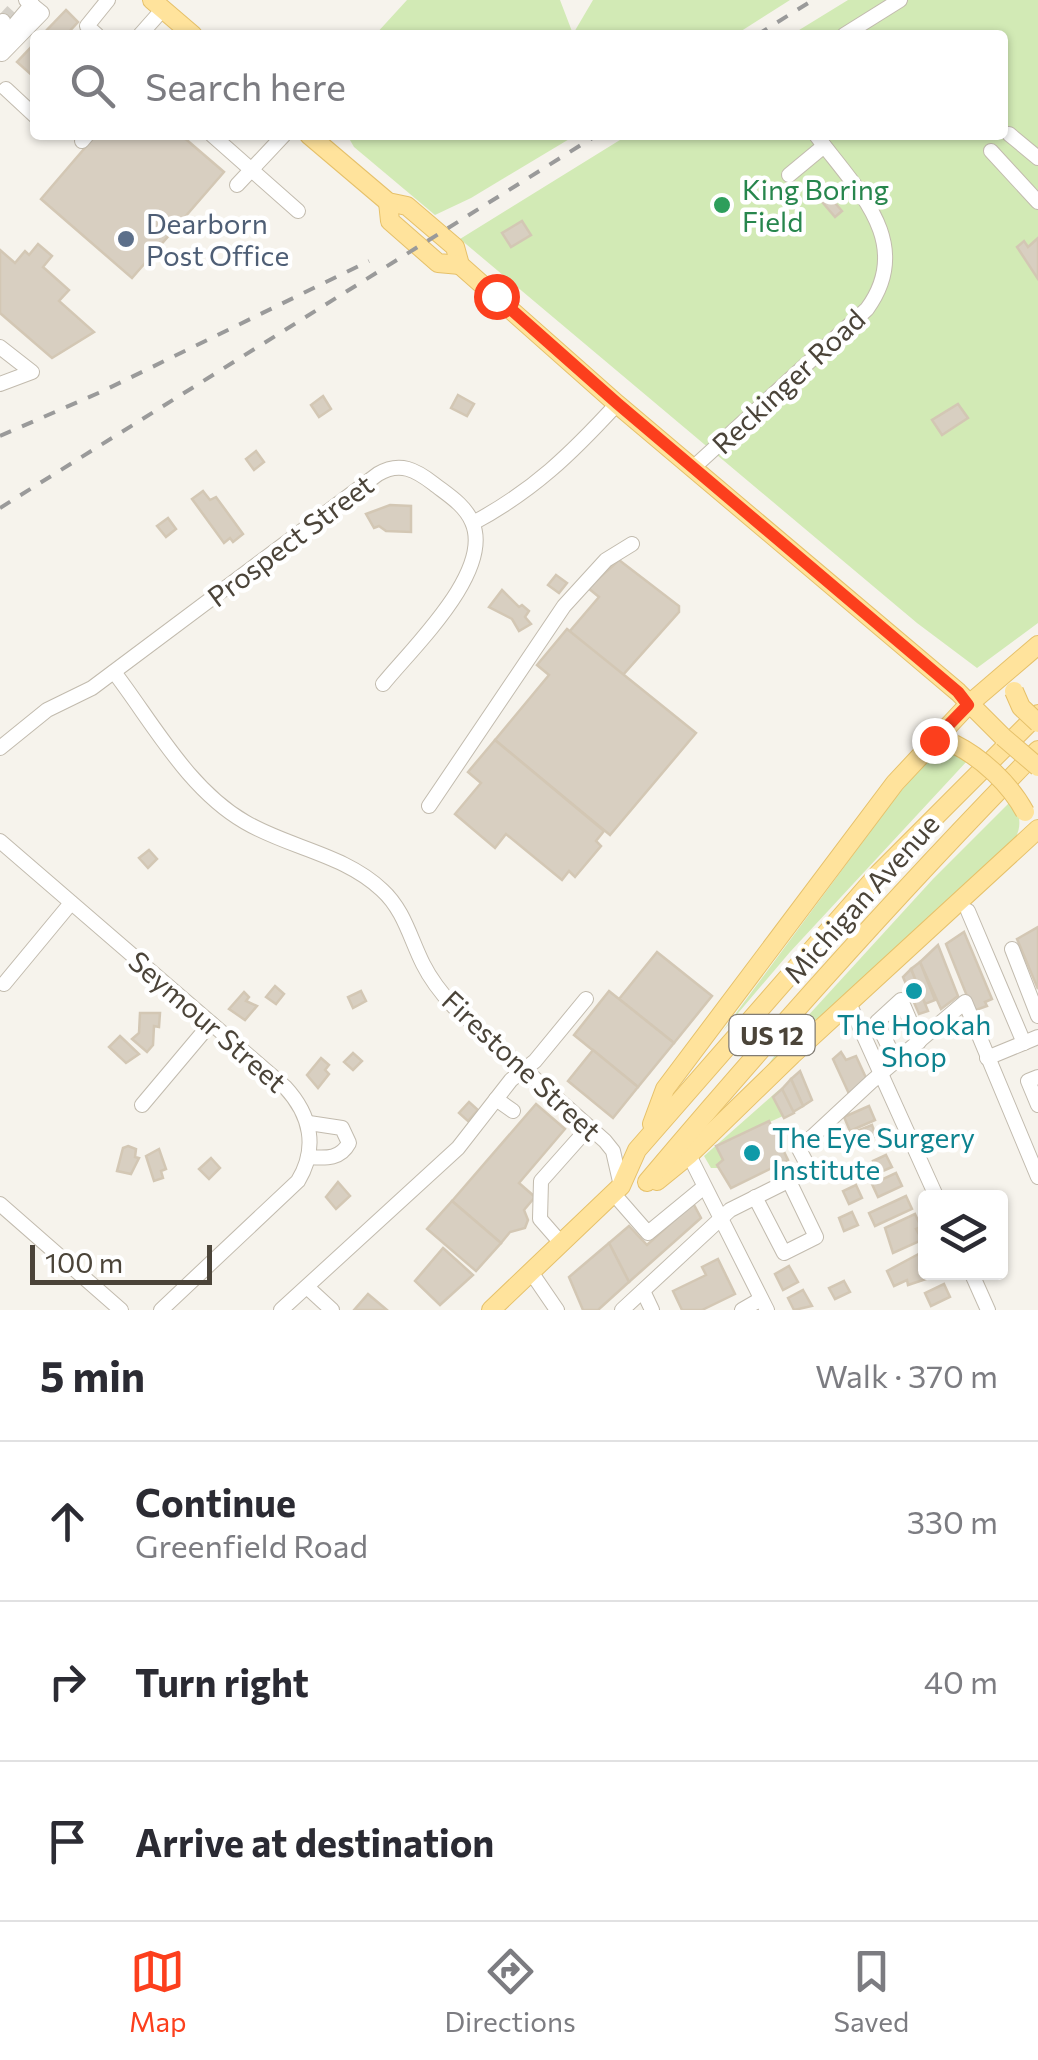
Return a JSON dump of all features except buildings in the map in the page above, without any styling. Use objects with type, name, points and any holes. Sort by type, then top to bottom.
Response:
[{"type":"main road","points":[[158,5],[186,30]]},
{"type":"main road","points":[[315,140],[388,202],[407,206],[455,247],[460,265],[958,692],[1038,766]]},
{"type":"main road","points":[[648,1137],[665,1089],[896,782],[934,740],[976,711],[1030,650]]},
{"type":"main road","points":[[1030,650],[1014,691],[1021,707],[1038,724]]},
{"type":"main road","name":"Michigan Avenue","points":[[491,1310],[617,1189],[637,1150],[879,873],[1038,714]]},
{"type":"main road","points":[[617,1189],[663,1179],[1033,834],[1011,790],[968,751],[934,740]]},
{"type":"main road","name":"Michigan Avenue","points":[[647,1182],[847,950],[1038,750]]},
{"type":"street","points":[[91,30],[87,26],[108,0]]},
{"type":"street","points":[[852,30],[900,0]]},
{"type":"street","points":[[3,48],[42,13],[27,4]]},
{"type":"street","points":[[143,30],[158,5]]},
{"type":"street","points":[[6,89],[30,111]]},
{"type":"street","points":[[1010,134],[1038,158]]},
{"type":"street","points":[[217,140],[298,211]]},
{"type":"street","points":[[236,185],[279,140]]},
{"type":"street","points":[[789,175],[820,140]]},
{"type":"street","name":"Reckinger Road","points":[[694,467],[868,309],[880,291],[886,272],[883,232],[820,140]]},
{"type":"street","points":[[991,151],[1038,202]]},
{"type":"street","points":[[0,346],[32,372],[0,384]]},
{"type":"street","points":[[384,684],[466,580],[478,545],[473,523],[538,482],[618,404]]},
{"type":"street","name":"Prospect Street","points":[[0,748],[48,710],[92,688],[386,469],[404,467],[419,472],[460,505],[473,523]]},
{"type":"street","points":[[429,806],[564,606],[606,560],[632,544]]},
{"type":"street","name":"Firestone Street","points":[[114,672],[196,782],[218,803],[257,828],[356,870],[384,892],[400,913],[438,989],[613,1150],[617,1189]]},
{"type":"street","name":"Seymour Street","points":[[0,841],[285,1087],[309,1123]]},
{"type":"street","points":[[4,984],[71,902]]},
{"type":"street","points":[[968,911],[1031,1040],[987,1058]]},
{"type":"street","points":[[1012,949],[1038,1016]]},
{"type":"street","points":[[281,1310],[458,1148],[586,998]]},
{"type":"street","points":[[896,1062],[877,1022],[901,1000],[919,1042]]},
{"type":"street","points":[[622,1310],[719,1218],[810,1170],[800,1149],[964,1002],[1038,1176]]},
{"type":"street","points":[[849,1004],[933,1190]]},
{"type":"street","points":[[142,1105],[210,1023]]},
{"type":"street","points":[[1038,1077],[1028,1081],[1038,1105]]},
{"type":"street","points":[[496,1100],[513,1111]]},
{"type":"street","points":[[160,1310],[293,1186],[308,1157],[309,1123],[342,1128],[348,1135],[348,1143],[339,1154],[308,1157]]},
{"type":"street","points":[[561,1243],[540,1218],[541,1181],[589,1126]]},
{"type":"street","points":[[689,1155],[764,1305],[742,1310]]},
{"type":"street","points":[[756,1197],[784,1253],[816,1237],[789,1181]]},
{"type":"street","points":[[617,1189],[648,1233],[704,1187]]},
{"type":"street","points":[[0,1204],[121,1310]]},
{"type":"street","points":[[531,1272],[557,1310]]},
{"type":"street","points":[[975,1280],[988,1310]]},
{"type":"street","points":[[306,1286],[332,1310]]},
{"type":"street","points":[[643,1291],[652,1310]]},
{"type":"green space","points":[[407,0],[560,0],[571,30],[380,30]]},
{"type":"green space","points":[[593,0],[790,0],[743,30],[575,30]]},
{"type":"green space","points":[[848,0],[1038,0],[1038,623],[977,668],[917,623],[460,239],[620,140],[1008,140],[1008,30],[799,30]]},
{"type":"green space","points":[[350,140],[568,140],[435,215]]},
{"type":"green space","points":[[943,751],[968,760],[790,952],[722,1032],[896,797],[930,757]]},
{"type":"green space","points":[[1013,799],[1019,823],[1010,846],[766,1068],[784,1042],[933,879]]},
{"type":"green space","points":[[781,1088],[774,1097],[783,1116],[717,1146],[723,1160],[719,1168],[711,1168],[704,1156]]},
{"type":"tunnel","points":[[3,21],[16,7]]},
{"type":"railway","points":[[765,30],[813,0]]},
{"type":"railway","points":[[0,508],[589,140]]},
{"type":"railway","points":[[0,436],[103,391],[369,261]]},
{"type":"place","name":"King Boring Field","points":[[722,205]]},
{"type":"place","name":"Dearborn Post Office","points":[[126,239]]},
{"type":"place","name":"The Hookah Shop","points":[[914,991]]},
{"type":"place","name":"The Eye Surgery Institute","points":[[752,1153]]},
{"type":"route","points":[[496,296],[958,692],[968,705],[934,740]]}]
